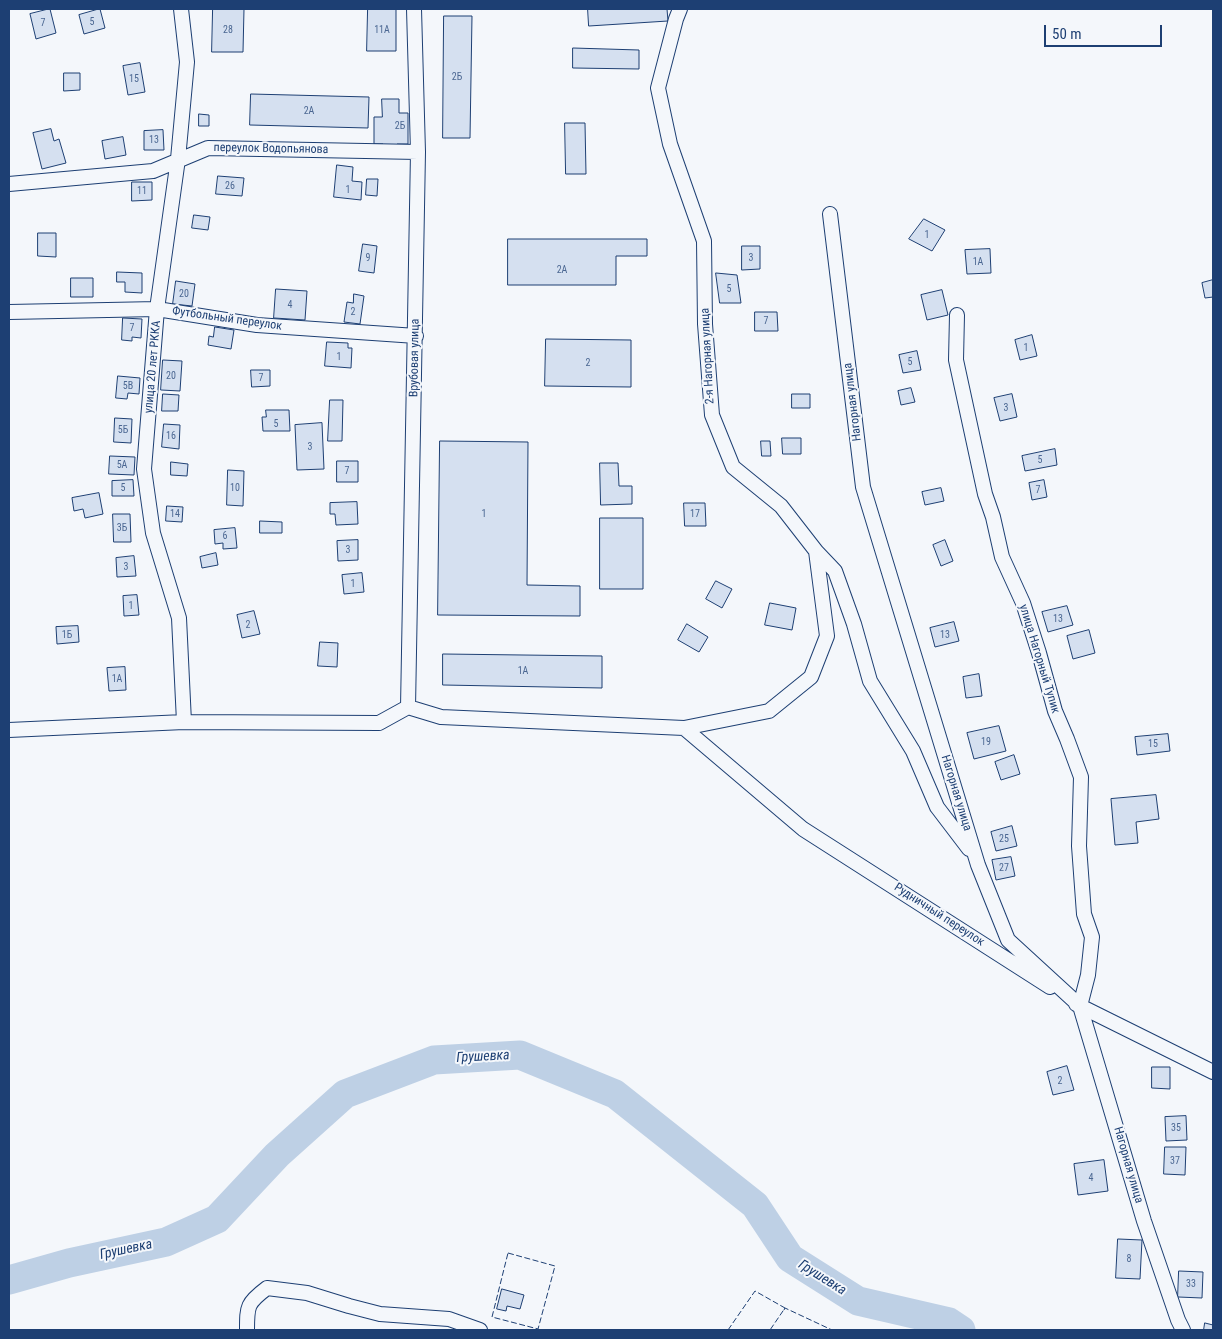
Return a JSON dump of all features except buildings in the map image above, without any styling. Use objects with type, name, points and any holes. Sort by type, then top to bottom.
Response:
[{"type":"street","name":"улица 20 лет РККА","points":[[181,9],[187,62],[178,159],[157,309],[144,469],[153,533],[179,618],[184,722]]},
{"type":"street","name":"Врубовая улица","points":[[408,708],[418,152],[414,9]]},
{"type":"street","name":"2-я Нагорная улица","points":[[680,9],[658,88],[670,144],[704,241],[706,324],[712,415],[733,467],[781,506],[816,552],[827,636],[811,677],[769,711],[684,728]]},
{"type":"street","name":"переулок Водопьянова","points":[[9,184],[153,171],[208,148],[418,152]]},
{"type":"street","name":"Нагорная улица","points":[[830,214],[863,487],[978,865],[1008,940],[1080,1006],[1144,1221],[1178,1320],[1184,1330]]},
{"type":"street","name":"Футбольный переулок","points":[[9,312],[157,309],[257,325],[416,336]]},
{"type":"street","name":"улица Нагорный Тупик","points":[[957,314],[956,360],[985,494],[1002,557],[1022,603],[1039,653],[1055,711],[1081,777],[1079,846],[1084,914],[1092,937],[1088,975],[1080,1006]]},
{"type":"street","points":[[816,552],[835,571],[854,624],[870,681],[913,750],[937,806],[963,839],[978,865]]},
{"type":"street","points":[[9,730],[184,722],[379,723],[408,708],[441,717],[684,728]]},
{"type":"street","name":"Рудничный переулок","points":[[684,728],[804,829],[1080,1006],[1213,1072]]},
{"type":"street","points":[[247,1330],[247,1309],[256,1296],[266,1288],[307,1293],[380,1314],[448,1319],[480,1330]]},
{"type":"waterway","name":"Грушевка","points":[[9,1280],[69,1263],[166,1242],[217,1219],[277,1155],[345,1094],[434,1060],[520,1055],[615,1094],[755,1205],[790,1258],[858,1301],[949,1322],[961,1330]]},
{"type":"fence","points":[[508,1253],[555,1266],[538,1329],[492,1317],[508,1253]]},
{"type":"fence","points":[[728,1330],[755,1291],[785,1308],[770,1330]]},
{"type":"fence","points":[[784,1310],[785,1308],[832,1330]]}]
